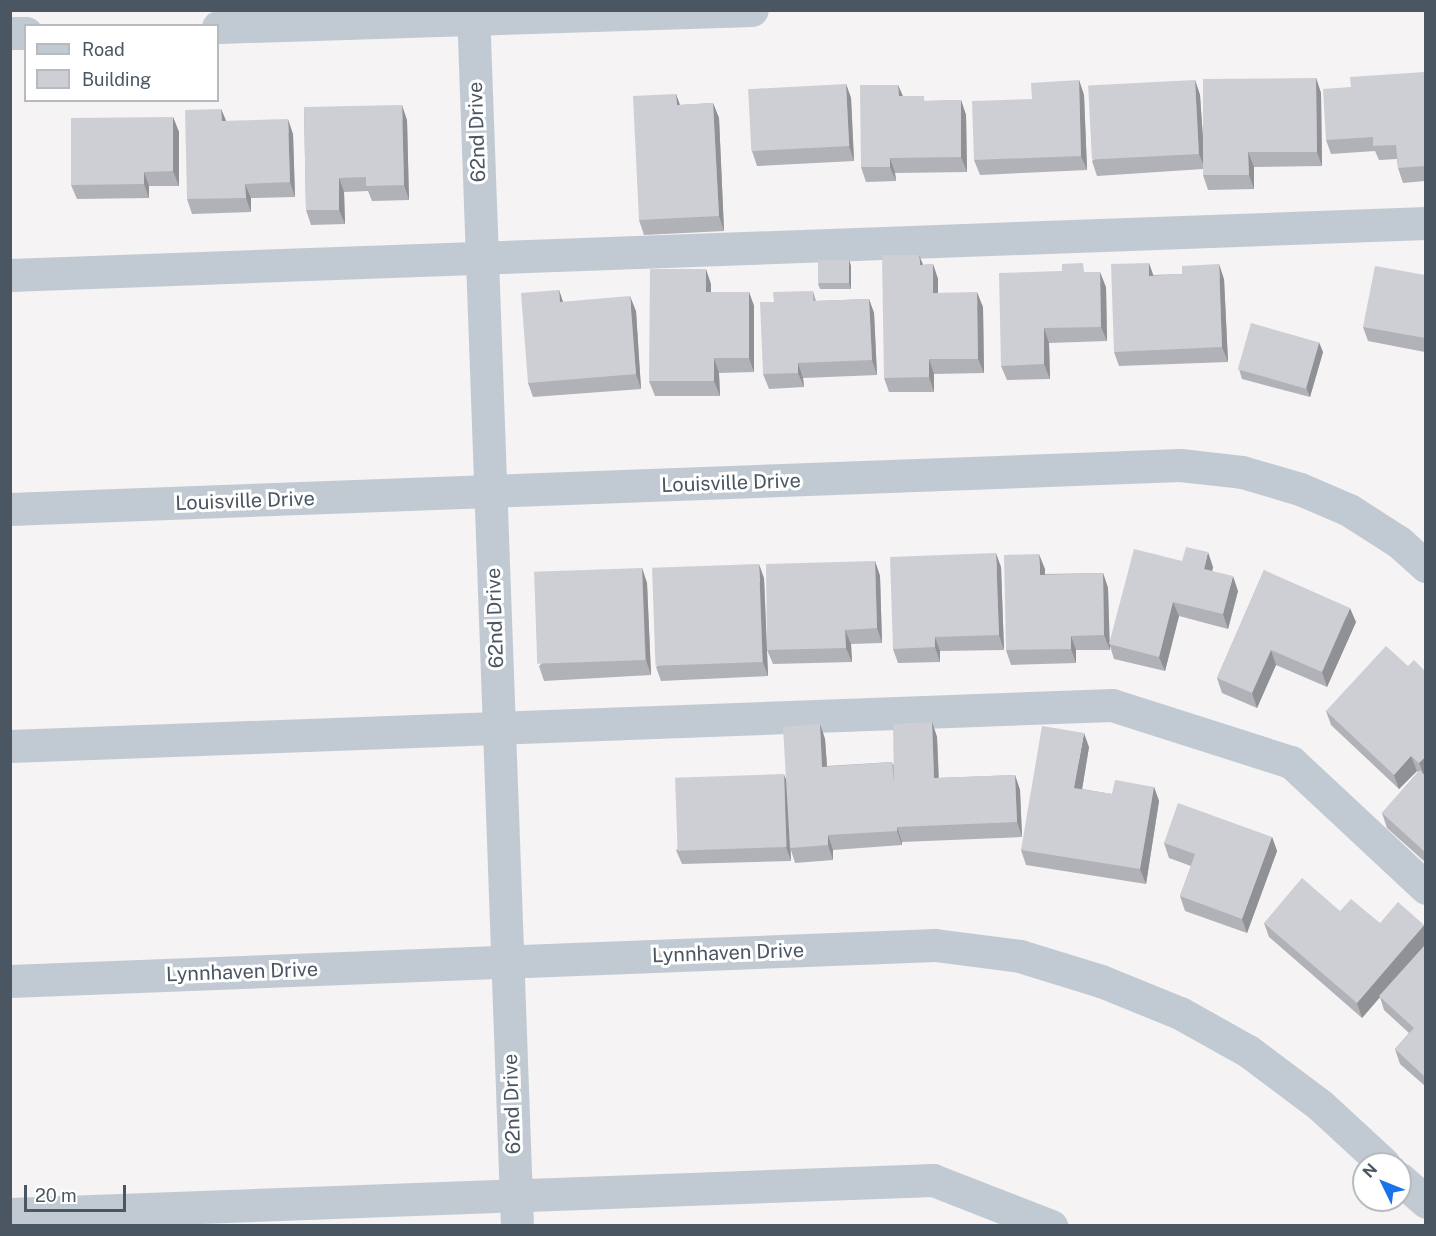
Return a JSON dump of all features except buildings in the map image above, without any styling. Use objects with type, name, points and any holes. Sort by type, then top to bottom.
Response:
[{"type":"street","points":[[219,27],[473,15],[752,10]]},
{"type":"street","name":"62nd Drive","points":[[473,15],[516,1210]]},
{"type":"street","points":[[10,275],[482,260],[1425,223]]},
{"type":"street","name":"Louisville Drive","points":[[10,509],[490,493],[1180,465],[1242,472],[1300,489],[1359,517],[1399,542],[1425,566]]},
{"type":"street","points":[[10,746],[1112,705],[1291,762],[1425,888]]},
{"type":"street","name":"Lynnhaven Drive","points":[[10,981],[935,945],[1020,956],[1101,981],[1180,1012],[1257,1058],[1320,1105],[1371,1152]]},
{"type":"street","points":[[10,1214],[516,1210],[933,1180],[1051,1226]]},
{"type":"street","points":[[1412,1190],[1425,1202]]}]
